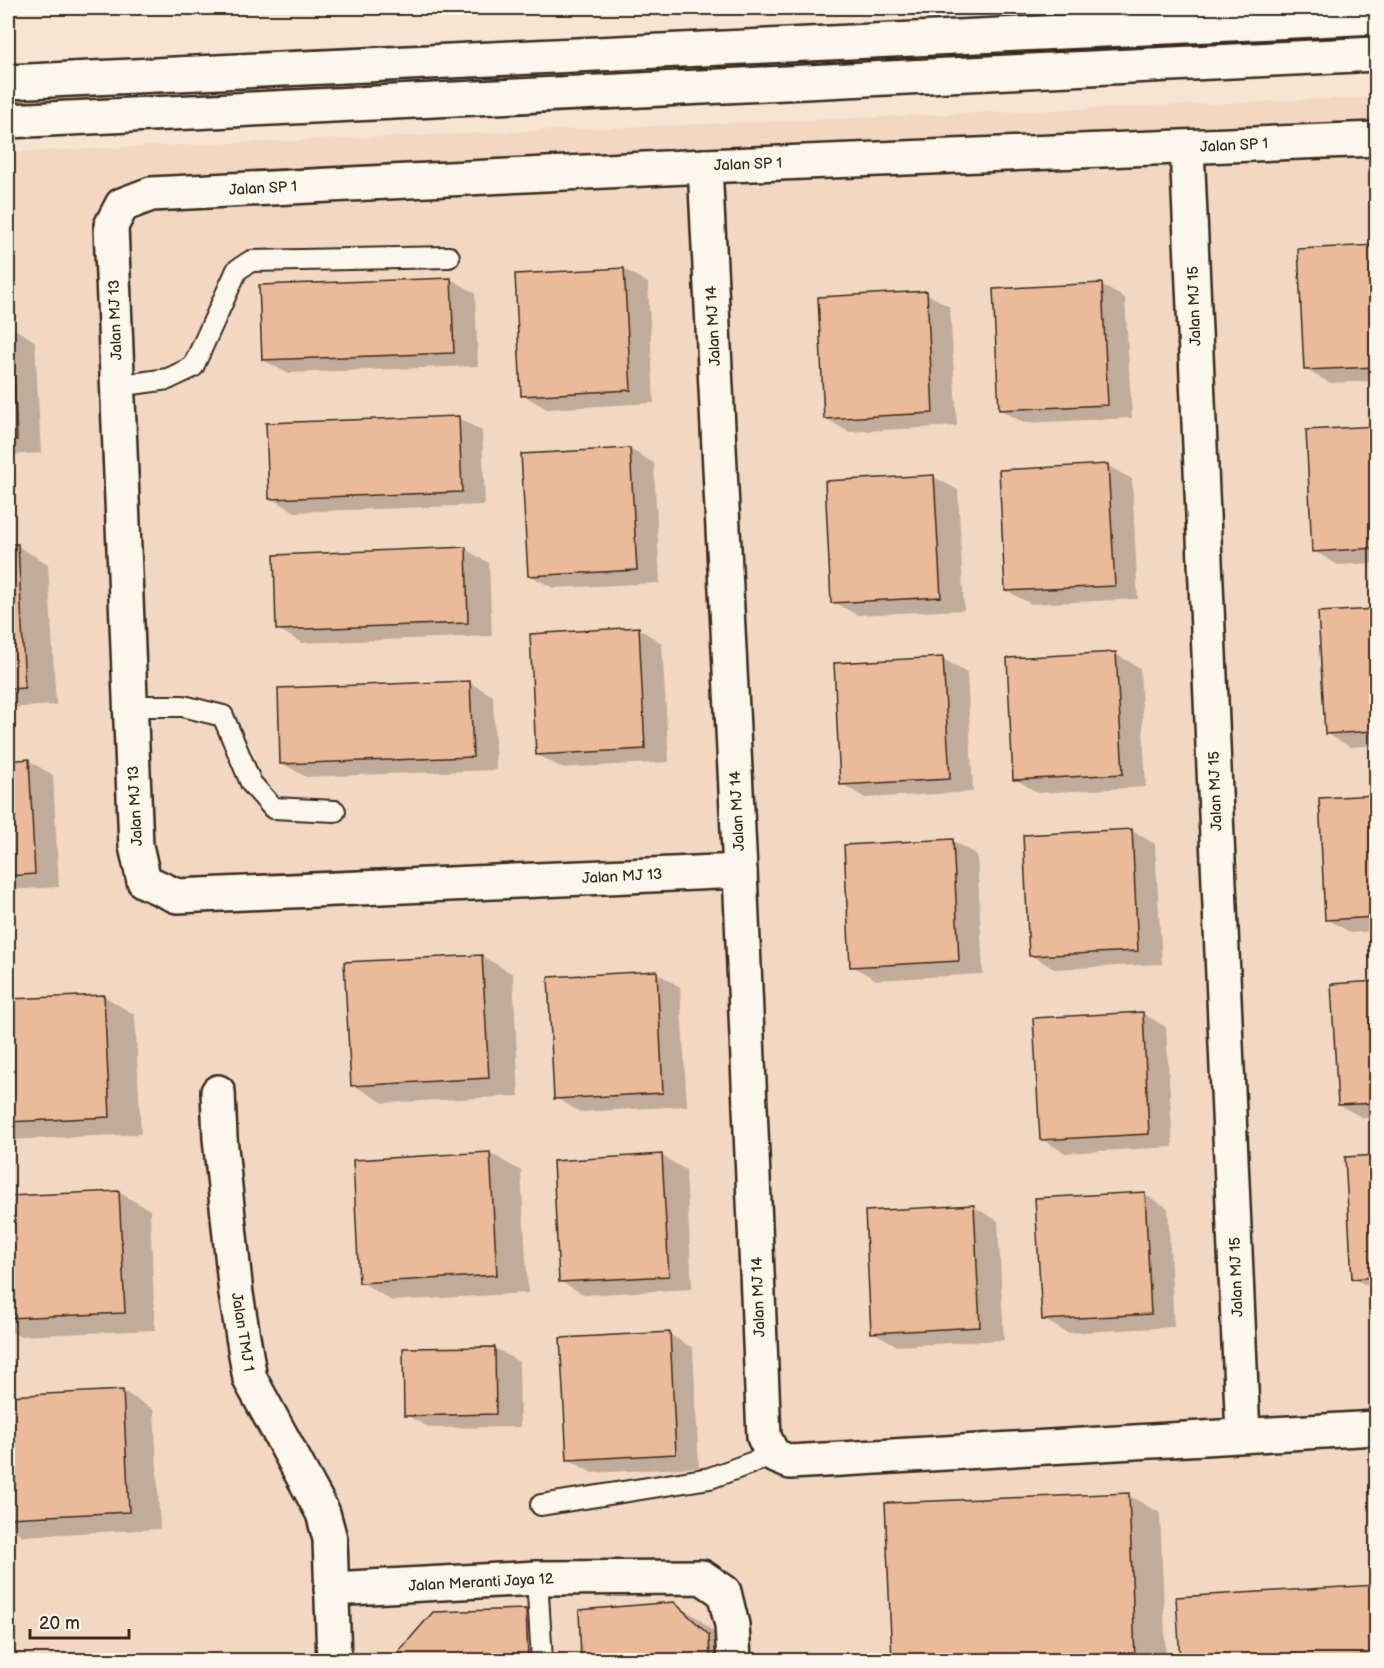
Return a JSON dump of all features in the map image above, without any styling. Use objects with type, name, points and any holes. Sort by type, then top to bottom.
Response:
[{"type":"street","points":[[8,82],[1377,17]]},
{"type":"street","points":[[8,121],[1377,54]]},
{"type":"street","name":"Jalan SP 1","points":[[122,204],[151,194],[705,166],[1377,139]]},
{"type":"street","name":"Jalan MJ 15","points":[[1187,147],[1243,1435]]},
{"type":"street","name":"Jalan MJ 14","points":[[705,166],[740,871],[764,1437],[773,1455]]},
{"type":"street","name":"Jalan MJ 13","points":[[122,204],[111,226],[136,846],[144,881],[177,896],[740,871]]},
{"type":"street","name":"Jalan TMJ 1","points":[[218,1092],[220,1138],[236,1294],[250,1379],[323,1513],[330,1539],[331,1589]]},
{"type":"street","points":[[773,1455],[790,1462],[1377,1428]]},
{"type":"street","name":"Jalan Meranti Jaya 12","points":[[331,1589],[537,1578],[702,1577],[724,1592],[732,1625],[734,1660]]},
{"type":"street","points":[[331,1589],[334,1660]]},
{"type":"lane","points":[[118,386],[168,379],[193,367],[237,270],[251,261],[449,257]]},
{"type":"lane","points":[[130,706],[183,706],[222,716],[251,783],[273,808],[335,811]]},
{"type":"lane","points":[[542,1505],[710,1478],[773,1455]]},
{"type":"lane","points":[[537,1578],[542,1660]]},
{"type":"shaded area","points":[[1376,97],[1376,1660],[8,1660],[8,152]]},
{"type":"building","points":[[1376,245],[1376,367],[1304,370],[1298,249]]},
{"type":"building","points":[[624,268],[631,390],[521,396],[515,274]]},
{"type":"building","points":[[451,278],[454,353],[262,360],[259,285]]},
{"type":"building","points":[[1102,283],[1108,405],[999,410],[993,289]]},
{"type":"building","points":[[927,291],[933,413],[824,419],[818,297]]},
{"type":"building","points":[[8,326],[12,326],[17,440],[8,440]]},
{"type":"building","points":[[459,416],[462,492],[269,499],[266,423]]},
{"type":"building","points":[[1376,426],[1376,548],[1312,552],[1306,430]]},
{"type":"building","points":[[630,448],[637,570],[528,576],[521,454]]},
{"type":"building","points":[[1108,464],[1115,586],[1005,591],[999,470]]},
{"type":"building","points":[[934,475],[941,597],[831,603],[825,481]]},
{"type":"building","points":[[18,544],[25,688],[8,689],[8,545]]},
{"type":"building","points":[[466,547],[468,623],[276,630],[274,555]]},
{"type":"building","points":[[1376,609],[1376,731],[1325,734],[1318,612]]},
{"type":"building","points":[[639,627],[645,749],[536,755],[530,634]]},
{"type":"building","points":[[1116,652],[1123,774],[1013,780],[1007,658]]},
{"type":"building","points":[[943,657],[950,779],[840,785],[834,663]]},
{"type":"building","points":[[470,681],[473,757],[280,764],[278,688]]},
{"type":"building","points":[[29,759],[35,874],[8,876],[8,761]]},
{"type":"building","points":[[1376,795],[1376,917],[1325,920],[1319,798]]},
{"type":"building","points":[[1132,829],[1138,951],[1029,956],[1023,835]]},
{"type":"building","points":[[953,839],[959,961],[850,967],[844,845]]},
{"type":"building","points":[[482,955],[489,1078],[351,1086],[344,962]]},
{"type":"building","points":[[657,971],[663,1093],[554,1099],[548,977]]},
{"type":"building","points":[[1376,981],[1376,1103],[1338,1105],[1331,984]]},
{"type":"building","points":[[104,995],[110,1117],[8,1122],[8,999]]},
{"type":"building","points":[[1143,1012],[1149,1134],[1040,1140],[1033,1018]]},
{"type":"building","points":[[490,1152],[497,1275],[359,1283],[353,1160]]},
{"type":"building","points":[[662,1154],[669,1276],[559,1282],[553,1161]]},
{"type":"building","points":[[1376,1155],[1376,1277],[1352,1279],[1345,1157]]},
{"type":"building","points":[[119,1191],[125,1313],[8,1318],[8,1196]]},
{"type":"building","points":[[1145,1192],[1151,1314],[1042,1320],[1035,1198]]},
{"type":"building","points":[[974,1205],[980,1327],[871,1333],[865,1211]]},
{"type":"building","points":[[670,1332],[676,1454],[567,1460],[560,1338]]},
{"type":"building","points":[[495,1347],[496,1414],[404,1416],[403,1348]]},
{"type":"building","points":[[123,1390],[129,1512],[8,1518],[8,1396]]},
{"type":"building","points":[[1129,1493],[1135,1660],[892,1660],[885,1503]]},
{"type":"building","points":[[1376,1585],[1376,1660],[1180,1660],[1176,1597]]},
{"type":"building","points":[[674,1602],[709,1635],[710,1660],[581,1660],[579,1610]]},
{"type":"building","points":[[526,1609],[528,1660],[400,1660],[399,1651],[433,1612]]}]
